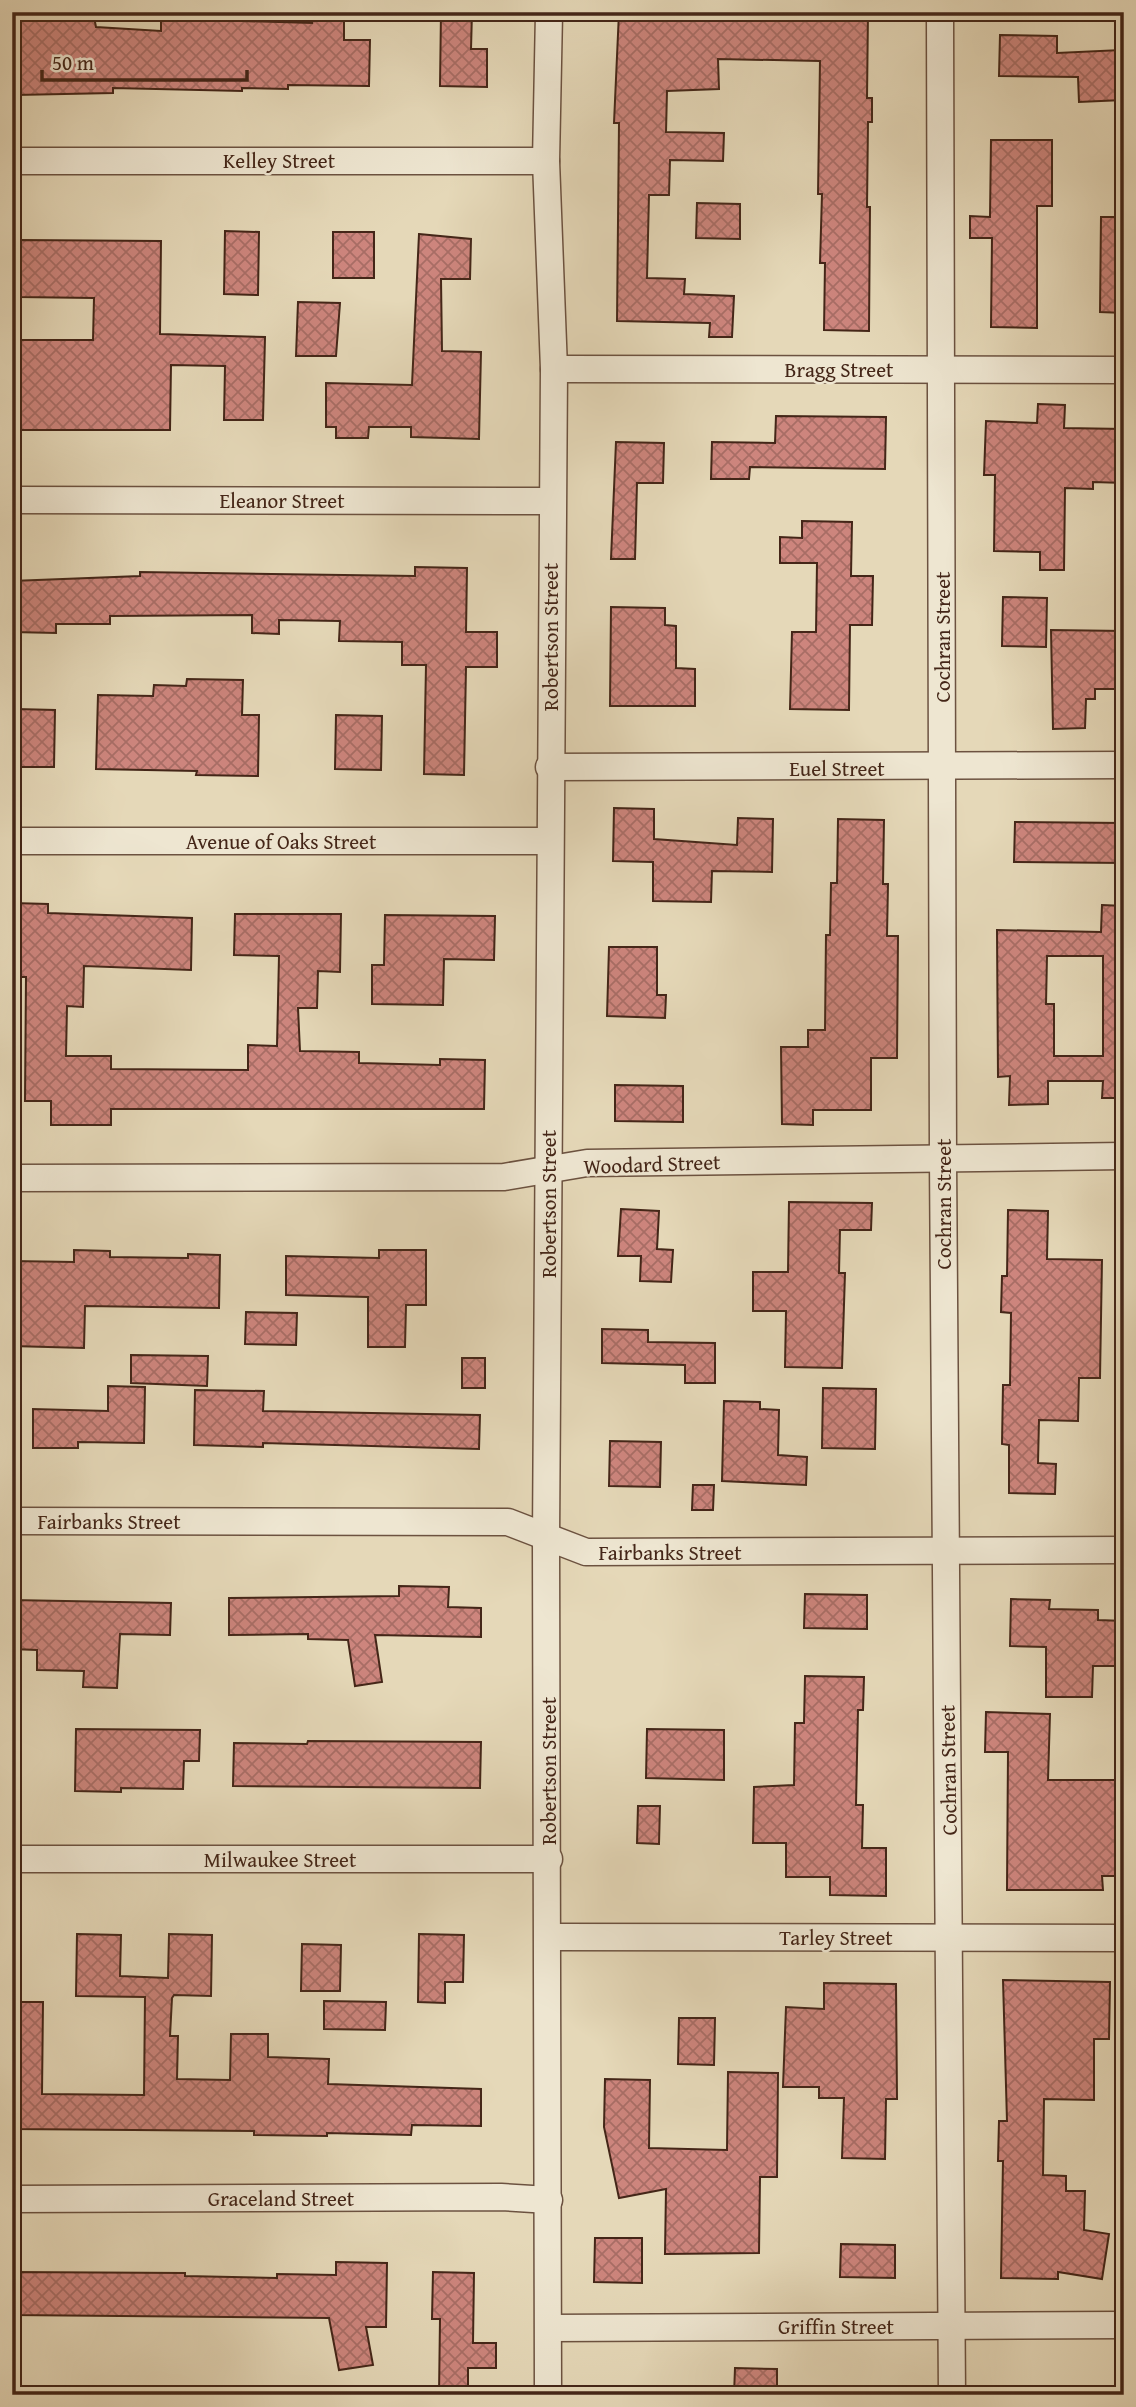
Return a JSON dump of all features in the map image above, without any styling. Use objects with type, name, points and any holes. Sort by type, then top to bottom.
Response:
[{"type":"street","name":"Cochran Street","points":[[940,12],[943,1159],[952,2395]]},
{"type":"street","name":"Robertson Street","points":[[548,2395],[549,1859],[546,1539],[549,767],[554,369],[546,162],[549,13]]},
{"type":"street","name":"Kelley Street","points":[[12,161],[546,162]]},
{"type":"street","name":"Bragg Street","points":[[554,369],[1124,370]]},
{"type":"street","name":"Eleanor Street","points":[[12,500],[552,501]]},
{"type":"street","name":"Euel Street","points":[[549,767],[943,768],[1124,765]]},
{"type":"street","name":"Avenue of Oaks Street","points":[[12,841],[549,841]]},
{"type":"street","name":"Woodard Street","points":[[12,1178],[504,1177],[587,1163],[1124,1156]]},
{"type":"street","name":"Fairbanks Street","points":[[12,1521],[508,1522],[546,1539],[586,1552],[1124,1550]]},
{"type":"street","name":"Milwaukee Street","points":[[12,1859],[549,1859]]},
{"type":"street","name":"Tarley Street","points":[[549,1937],[1124,1938]]},
{"type":"street","name":"Graceland Street","points":[[12,2199],[501,2197],[549,2200]]},
{"type":"street","name":"Griffin Street","points":[[549,2328],[1124,2325]]},
{"type":"building","points":[[17,12],[93,12],[96,27],[161,31],[161,12],[243,12],[243,21],[312,23],[312,12],[344,12],[344,40],[370,40],[369,86],[288,85],[288,89],[242,88],[242,91],[113,88],[113,93],[16,95]]},
{"type":"building","points":[[441,12],[472,12],[471,49],[487,49],[487,87],[440,86]]},
{"type":"building","points":[[619,12],[868,12],[867,98],[872,98],[872,122],[868,122],[869,331],[824,330],[825,263],[820,263],[822,194],[818,194],[820,61],[718,59],[719,89],[667,91],[666,132],[724,133],[723,161],[670,160],[669,195],[649,195],[647,278],[685,279],[684,294],[734,296],[732,337],[709,337],[710,323],[617,321],[619,123],[614,123]]},
{"type":"building","points":[[1000,35],[1057,36],[1057,53],[1121,50],[1123,100],[1079,102],[1078,77],[999,76]]},
{"type":"building","points":[[991,140],[1052,140],[1052,206],[1037,206],[1037,328],[991,327],[992,238],[970,238],[970,216],[990,217]]},
{"type":"building","points":[[697,203],[740,204],[740,239],[696,238]]},
{"type":"building","points":[[1101,217],[1124,217],[1124,313],[1100,312]]},
{"type":"building","points":[[225,231],[259,232],[258,295],[224,294]]},
{"type":"building","points":[[333,232],[374,232],[374,278],[333,278]]},
{"type":"building","points":[[419,234],[471,239],[470,279],[441,279],[442,351],[481,352],[479,439],[411,437],[411,427],[369,427],[368,438],[336,438],[336,427],[326,427],[326,383],[412,385]]},
{"type":"building","points":[[20,240],[161,241],[160,334],[265,337],[263,420],[224,420],[225,366],[171,365],[170,430],[19,430],[21,340],[93,340],[94,298],[19,297]]},
{"type":"building","points":[[298,302],[340,303],[336,356],[296,356]]},
{"type":"building","points":[[1038,404],[1065,405],[1064,428],[1124,429],[1124,483],[1093,482],[1093,489],[1065,488],[1064,570],[1040,570],[1040,552],[994,551],[995,475],[984,475],[986,421],[1037,423]]},
{"type":"building","points":[[776,416],[886,417],[885,469],[750,467],[749,479],[711,479],[712,442],[775,443]]},
{"type":"building","points":[[616,442],[664,443],[663,483],[637,483],[635,559],[611,559]]},
{"type":"building","points":[[802,521],[852,522],[851,576],[873,576],[872,625],[850,625],[849,710],[790,709],[792,632],[816,632],[817,563],[780,563],[780,537],[802,538]]},
{"type":"building","points":[[415,567],[467,568],[466,632],[497,632],[497,667],[466,667],[464,775],[424,774],[426,665],[402,665],[402,642],[339,641],[340,621],[279,620],[279,634],[252,633],[252,615],[110,616],[110,624],[56,624],[56,633],[12,632],[12,581],[140,576],[140,572],[415,576]]},
{"type":"building","points":[[1003,597],[1047,598],[1046,647],[1002,646]]},
{"type":"building","points":[[611,607],[665,608],[665,625],[676,626],[676,668],[695,669],[695,706],[610,706]]},
{"type":"building","points":[[1051,630],[1124,631],[1124,689],[1095,689],[1095,699],[1086,699],[1085,728],[1053,729]]},
{"type":"building","points":[[187,679],[243,680],[242,715],[259,715],[258,776],[196,775],[197,771],[96,769],[98,695],[153,696],[154,685],[186,686]]},
{"type":"building","points":[[16,709],[55,710],[54,767],[15,767]]},
{"type":"building","points":[[336,715],[382,716],[381,770],[335,769]]},
{"type":"building","points":[[614,808],[654,809],[654,839],[737,845],[738,818],[773,819],[772,872],[712,871],[711,902],[653,901],[653,862],[613,861]]},
{"type":"building","points":[[838,819],[884,820],[883,884],[888,884],[887,936],[898,936],[897,1058],[871,1058],[871,1110],[813,1110],[813,1125],[782,1124],[781,1047],[808,1047],[808,1030],[825,1030],[826,935],[830,935],[831,883],[837,883]]},
{"type":"building","points":[[1015,822],[1124,823],[1124,863],[1014,862]]},
{"type":"building","points":[[12,903],[48,904],[48,913],[192,918],[191,970],[84,966],[83,1007],[67,1006],[66,1056],[111,1056],[111,1069],[248,1070],[248,1045],[277,1046],[279,956],[234,955],[235,914],[341,914],[340,972],[318,971],[317,1008],[298,1008],[300,1051],[359,1052],[359,1063],[440,1065],[440,1059],[485,1060],[484,1109],[111,1109],[111,1125],[51,1125],[51,1101],[25,1101],[26,977],[12,977]]},
{"type":"building","points":[[1102,905],[1124,906],[1124,1098],[1102,1098],[1103,1081],[1048,1081],[1048,1104],[1009,1105],[1010,1076],[998,1077],[997,930],[1101,932]],"holes":[[[1047,956],[1103,956],[1103,1056],[1054,1056],[1054,1004],[1046,1004]]]},
{"type":"building","points":[[385,915],[495,916],[494,960],[444,959],[443,1005],[372,1004],[372,965],[384,965]]},
{"type":"building","points":[[609,947],[657,947],[657,995],[666,995],[665,1018],[607,1016]]},
{"type":"building","points":[[615,1085],[683,1086],[683,1122],[615,1121]]},
{"type":"building","points":[[789,1202],[872,1203],[871,1230],[840,1230],[839,1273],[845,1273],[842,1368],[785,1367],[786,1311],[753,1311],[753,1272],[788,1272]]},
{"type":"building","points":[[621,1209],[659,1211],[657,1249],[673,1250],[671,1282],[640,1281],[641,1256],[618,1256]]},
{"type":"building","points":[[1008,1210],[1048,1211],[1047,1259],[1102,1260],[1100,1378],[1079,1378],[1078,1421],[1039,1420],[1038,1463],[1056,1464],[1055,1494],[1009,1493],[1009,1445],[1002,1444],[1003,1385],[1010,1385],[1011,1313],[1001,1312],[1002,1276],[1007,1276]]},
{"type":"building","points":[[74,1250],[110,1251],[110,1257],[188,1258],[188,1254],[220,1255],[219,1308],[85,1306],[84,1348],[12,1346],[12,1261],[74,1262]]},
{"type":"building","points":[[379,1250],[426,1250],[426,1305],[406,1305],[405,1347],[368,1347],[368,1297],[286,1295],[286,1256],[379,1258]]},
{"type":"building","points":[[246,1312],[297,1313],[296,1345],[245,1344]]},
{"type":"building","points":[[602,1329],[648,1330],[648,1342],[715,1343],[715,1383],[685,1383],[685,1365],[602,1363]]},
{"type":"building","points":[[131,1355],[208,1356],[207,1386],[131,1383]]},
{"type":"building","points":[[462,1358],[485,1358],[485,1388],[462,1388]]},
{"type":"building","points":[[108,1386],[145,1387],[144,1443],[78,1442],[78,1448],[33,1448],[33,1409],[108,1411]]},
{"type":"building","points":[[823,1388],[876,1389],[875,1449],[822,1448]]},
{"type":"building","points":[[195,1390],[264,1391],[263,1411],[480,1415],[479,1449],[263,1443],[263,1447],[194,1445]]},
{"type":"building","points":[[724,1401],[760,1402],[760,1409],[779,1410],[778,1455],[807,1457],[806,1485],[722,1481]]},
{"type":"building","points":[[610,1441],[661,1442],[660,1487],[609,1486]]},
{"type":"building","points":[[693,1485],[714,1485],[713,1510],[692,1510]]},
{"type":"building","points":[[399,1586],[449,1587],[448,1607],[481,1608],[481,1637],[375,1635],[382,1682],[355,1686],[348,1640],[308,1639],[308,1634],[229,1635],[229,1598],[399,1596]]},
{"type":"building","points":[[805,1594],[867,1595],[867,1629],[804,1628]]},
{"type":"building","points":[[1011,1599],[1050,1600],[1049,1609],[1098,1610],[1098,1620],[1124,1621],[1124,1666],[1093,1666],[1092,1697],[1046,1697],[1046,1647],[1010,1646]]},
{"type":"building","points":[[12,1600],[171,1603],[170,1635],[120,1634],[117,1688],[83,1687],[84,1671],[37,1670],[37,1650],[12,1649]]},
{"type":"building","points":[[805,1676],[864,1677],[863,1710],[858,1710],[856,1805],[863,1805],[862,1848],[886,1848],[886,1896],[830,1895],[830,1877],[786,1877],[786,1843],[753,1843],[754,1787],[794,1785],[795,1723],[804,1723]]},
{"type":"building","points":[[986,1712],[1050,1714],[1048,1780],[1124,1780],[1124,1876],[1102,1876],[1103,1890],[1007,1890],[1008,1752],[985,1752]]},
{"type":"building","points":[[76,1729],[200,1730],[199,1761],[184,1761],[183,1789],[121,1788],[121,1792],[75,1791]]},
{"type":"building","points":[[647,1729],[724,1730],[724,1780],[646,1778]]},
{"type":"building","points":[[308,1741],[481,1742],[480,1788],[233,1786],[234,1743],[307,1744]]},
{"type":"building","points":[[638,1806],[660,1806],[659,1844],[637,1843]]},
{"type":"building","points":[[77,1934],[121,1935],[120,1976],[168,1978],[169,1934],[212,1935],[211,1996],[174,1995],[172,1998],[170,2036],[178,2036],[177,2079],[230,2080],[231,2034],[268,2034],[268,2057],[329,2059],[328,2084],[481,2089],[481,2126],[412,2125],[411,2135],[327,2133],[327,2136],[254,2135],[254,2131],[12,2129],[12,2002],[43,2002],[42,2094],[144,2095],[145,1997],[76,1996]]},
{"type":"building","points":[[419,1934],[464,1935],[463,1982],[445,1982],[445,2003],[418,2002]]},
{"type":"building","points":[[302,1944],[341,1945],[340,1991],[301,1991]]},
{"type":"building","points":[[1003,1980],[1110,1982],[1109,2039],[1094,2039],[1094,2100],[1044,2099],[1043,2175],[1066,2176],[1066,2191],[1085,2191],[1084,2230],[1109,2234],[1102,2279],[1058,2272],[1058,2279],[1001,2278],[1003,2161],[998,2161],[999,2121],[1007,2121]]},
{"type":"building","points":[[824,1983],[896,1984],[897,2099],[886,2099],[885,2159],[842,2158],[844,2098],[819,2098],[819,2087],[783,2087],[786,2007],[824,2009]]},
{"type":"building","points":[[324,2001],[386,2002],[385,2030],[324,2029]]},
{"type":"building","points":[[679,2018],[715,2018],[714,2065],[678,2064]]},
{"type":"building","points":[[728,2072],[778,2073],[777,2177],[760,2177],[759,2253],[665,2254],[666,2189],[619,2198],[604,2127],[605,2079],[650,2080],[649,2148],[727,2150]]},
{"type":"building","points":[[595,2238],[642,2238],[642,2283],[594,2282]]},
{"type":"building","points":[[841,2244],[895,2245],[895,2278],[840,2277]]},
{"type":"building","points":[[336,2262],[387,2263],[386,2327],[366,2327],[373,2365],[339,2370],[329,2318],[12,2315],[12,2272],[185,2273],[185,2276],[277,2278],[277,2274],[336,2275]]},
{"type":"building","points":[[433,2272],[474,2273],[473,2343],[496,2343],[496,2368],[468,2368],[468,2395],[439,2395],[440,2319],[432,2319]]},
{"type":"building","points":[[735,2368],[777,2369],[777,2395],[734,2395]]}]
